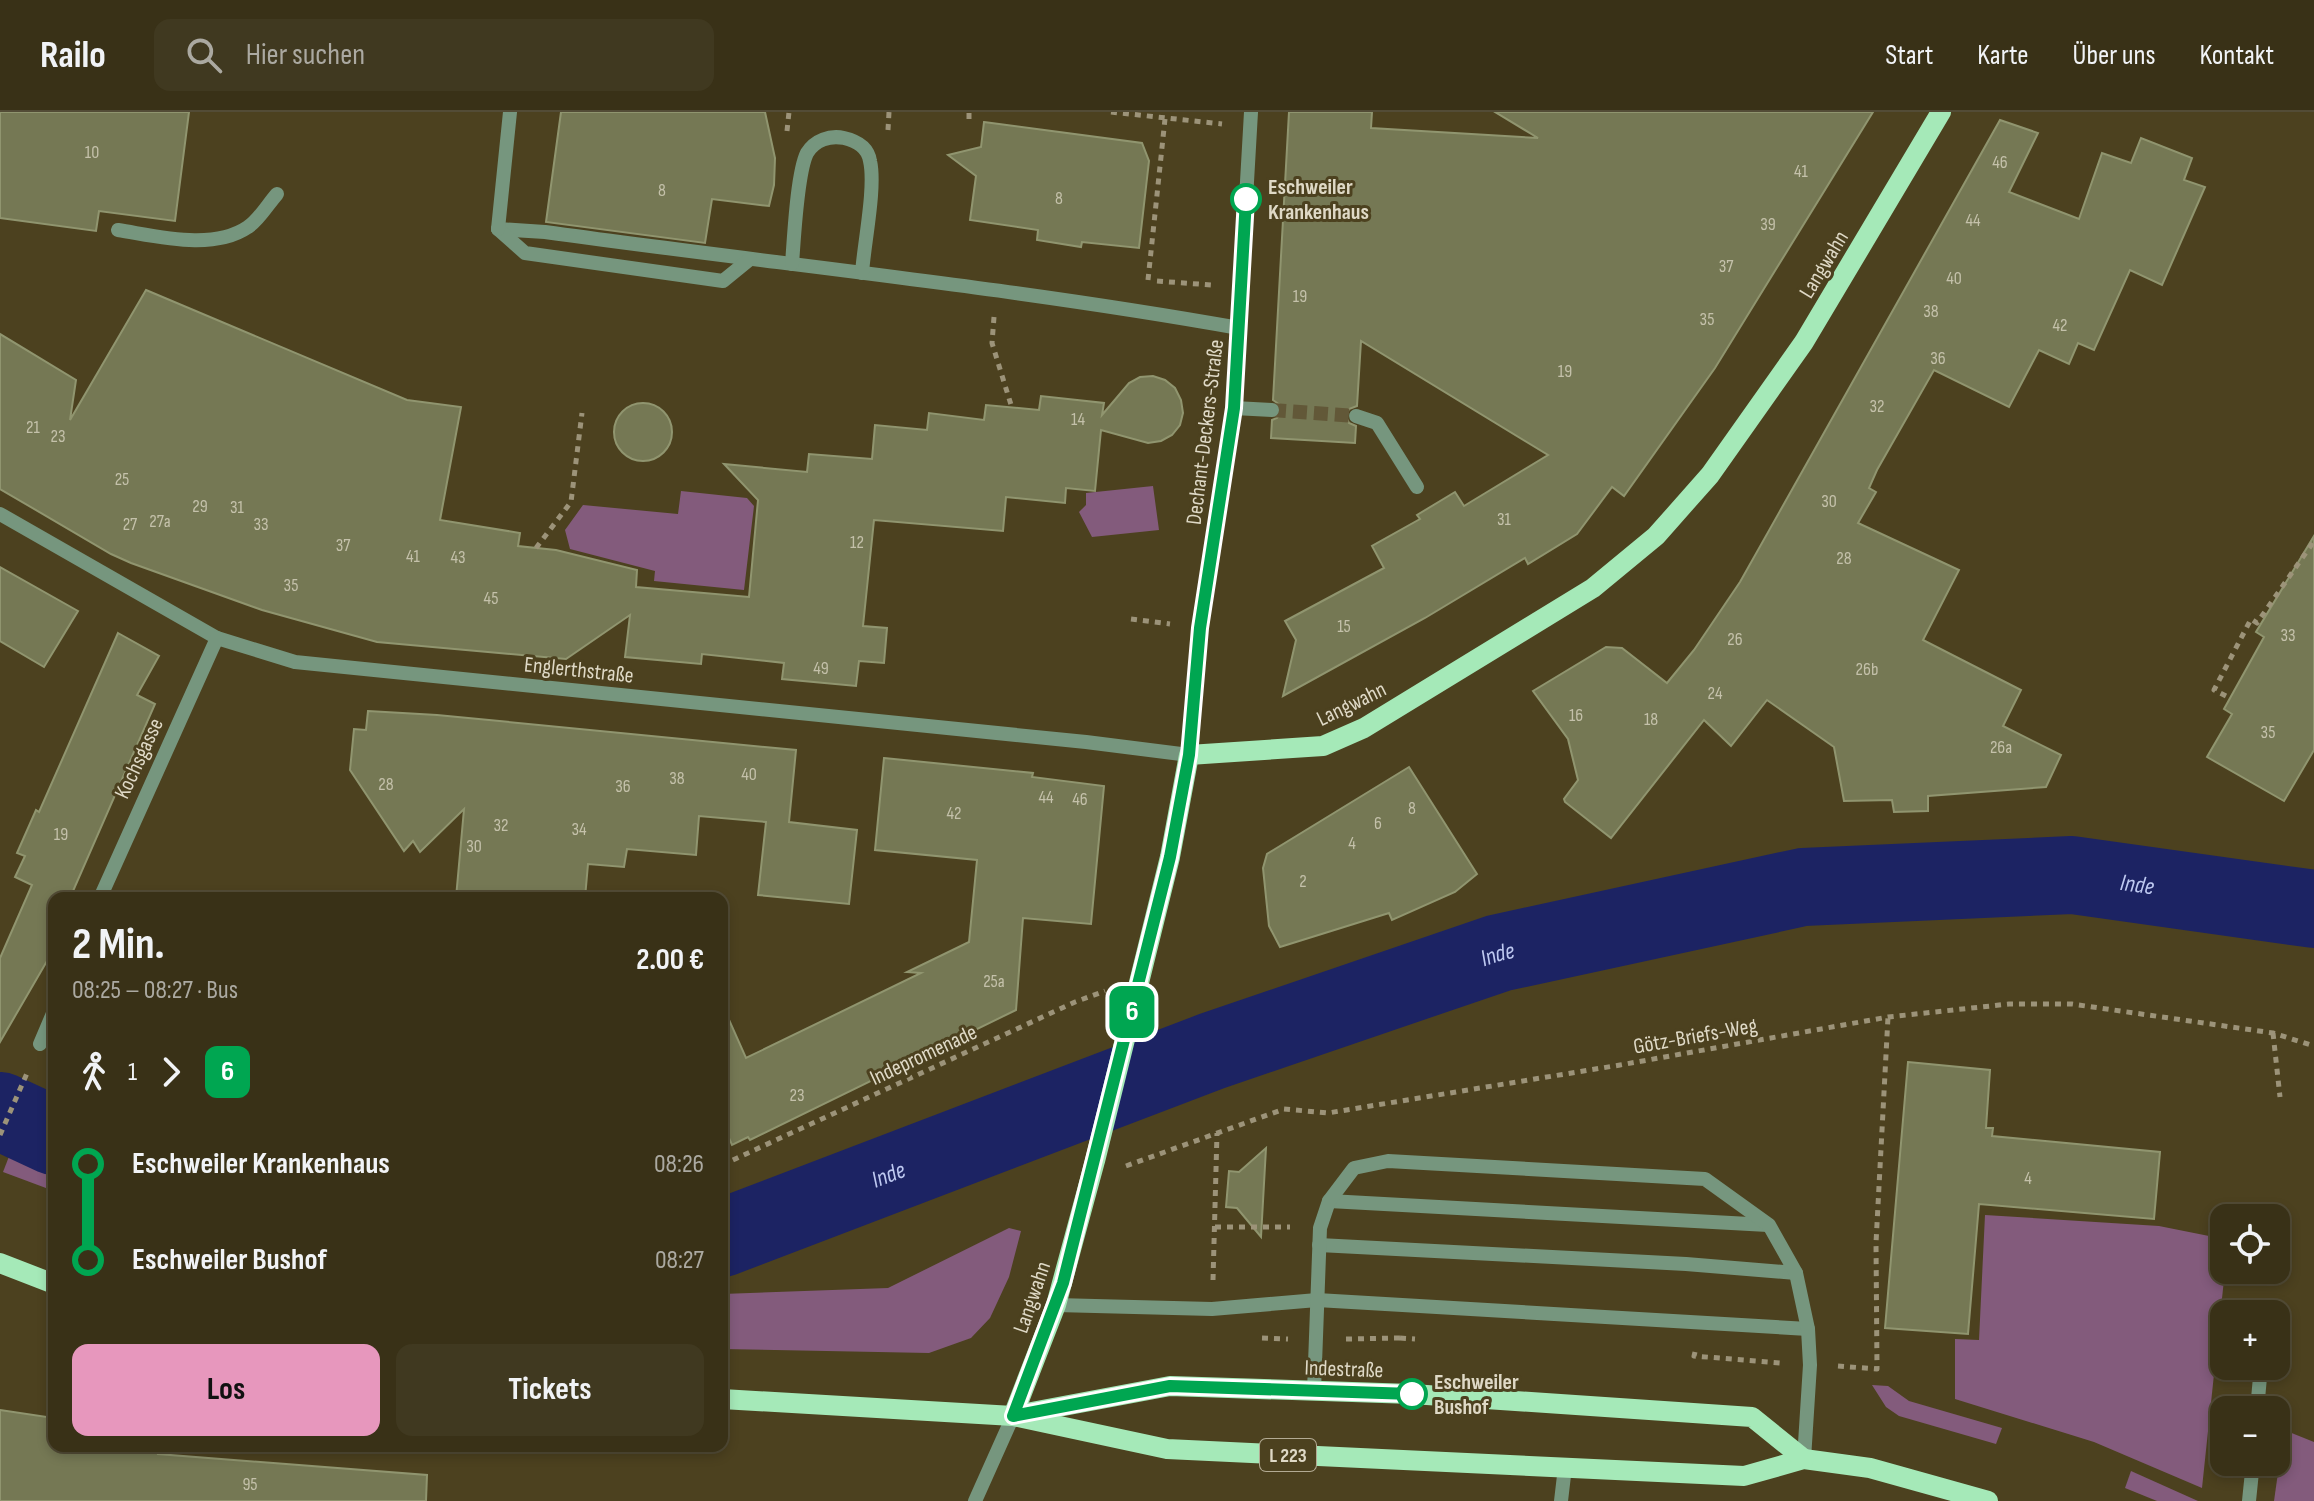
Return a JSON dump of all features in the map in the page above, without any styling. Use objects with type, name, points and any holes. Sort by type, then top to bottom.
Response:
[{"type":"main road","name":"Langwahn","points":[[1013,1416],[1056,1305],[1093,1170],[1170,857],[1189,755],[1323,746],[1364,728],[1593,588],[1656,536],[1710,475],[1804,342],[1941,112]]},
{"type":"main road","points":[[0,1263],[48,1282]]},
{"type":"main road","name":"Indestraße","points":[[1013,1416],[1170,1386],[1412,1394],[1752,1417],[1804,1459]]},
{"type":"main road","name":"Indestraße","points":[[728,1399],[1013,1416],[1167,1449],[1744,1476],[1804,1459],[1870,1468],[1988,1501]]},
{"type":"street","points":[[498,229],[510,112]]},
{"type":"street","name":"Dechant-Deckers-Straße","points":[[1189,755],[1200,628],[1234,408],[1251,120]]},
{"type":"street","points":[[792,264],[802,167],[808,151],[822,138],[840,137],[859,142],[870,156],[862,273]]},
{"type":"street","points":[[118,230],[166,238],[211,240],[248,227],[277,194]]},
{"type":"street","points":[[498,229],[525,253],[723,281],[750,259]]},
{"type":"street","points":[[498,229],[545,232],[1113,306],[1239,328]]},
{"type":"street","points":[[1234,408],[1272,410]]},
{"type":"street","points":[[1356,416],[1377,423],[1417,487]]},
{"type":"street","name":"Englerthstraße","points":[[0,514],[217,638],[295,662],[1071,740],[1189,755]]},
{"type":"street","name":"Kochsgasse","points":[[103,892],[217,638]]},
{"type":"street","points":[[40,1044],[48,1025]]},
{"type":"street","points":[[1314,1391],[1320,1228],[1329,1201],[1354,1168],[1388,1161],[1705,1179],[1769,1225],[1796,1273],[1808,1329],[1810,1365],[1804,1459]]},
{"type":"street","points":[[1329,1201],[1769,1225]]},
{"type":"street","points":[[1319,1245],[1686,1264],[1796,1273]]},
{"type":"street","points":[[1056,1305],[1212,1309],[1317,1300],[1808,1329]]},
{"type":"street","points":[[975,1501],[1013,1416]]},
{"type":"street","points":[[1561,1501],[1565,1467]]},
{"type":"street","points":[[2249,1501],[2252,1476]]},
{"type":"path","points":[[1111,112],[1165,119],[1251,120]]},
{"type":"path","points":[[1148,280],[1165,119]]},
{"type":"path","points":[[997,291],[992,343],[1012,408]]},
{"type":"path","points":[[536,548],[571,502],[582,413]]},
{"type":"path","points":[[2226,696],[2214,690],[2251,619],[2257,623],[2314,541]]},
{"type":"path","points":[[1131,619],[1200,628]]},
{"type":"path","name":"Indepromenade","points":[[728,1162],[1082,999],[1140,980]]},
{"type":"path","name":"Götz-Briefs-Weg","points":[[1093,1170],[1284,1109],[1328,1113],[1888,1017],[2009,1004],[2072,1004],[2273,1033],[2314,1046]]},
{"type":"path","points":[[1877,1369],[1876,1243],[1888,1017]]},
{"type":"path","points":[[2273,1033],[2280,1097]]},
{"type":"path","points":[[0,1135],[40,1044]]},
{"type":"path","points":[[1400,1338],[1415,1339]]},
{"type":"shaded area","points":[[1153,486],[1159,530],[1092,537],[1079,512],[1086,505],[1086,493]]},
{"type":"shaded area","points":[[681,491],[747,498],[754,506],[744,590],[654,581],[655,571],[570,549],[565,530],[583,505],[678,514]]},
{"type":"shaded area","points":[[15,1141],[48,1154],[48,1189],[3,1172]]},
{"type":"shaded area","points":[[1985,1215],[2159,1226],[2210,1236],[2210,1284],[2224,1284],[2222,1300],[2210,1300],[2210,1380],[2213,1380],[2202,1488],[2094,1442],[1955,1399],[1955,1339],[1979,1340]]},
{"type":"shaded area","points":[[1009,1228],[1021,1231],[1009,1277],[990,1318],[971,1338],[929,1353],[728,1349],[728,1294],[888,1288]]},
{"type":"shaded area","points":[[1872,1385],[1888,1386],[1909,1401],[2002,1428],[1996,1444],[1899,1416],[1886,1407]]},
{"type":"shaded area","points":[[2290,1432],[2314,1442],[2314,1501],[2274,1501],[2278,1476],[2290,1476]]},
{"type":"shaded area","points":[[2131,1471],[2198,1501],[2157,1501],[2125,1488]]},
{"type":"building","points":[[0,112],[189,112],[175,221],[99,211],[96,231],[0,218]]},
{"type":"building","points":[[561,112],[765,112],[775,158],[769,206],[712,199],[705,243],[546,222]]},
{"type":"building","points":[[1289,112],[1372,112],[1371,128],[1538,138],[1495,112],[1873,112],[1715,368],[1624,496],[1612,487],[1577,534],[1528,564],[1525,558],[1425,618],[1283,696],[1296,640],[1285,621],[1384,568],[1372,546],[1420,519],[1417,515],[1455,492],[1464,506],[1548,455],[1361,341],[1357,406],[1349,409],[1346,417],[1349,423],[1356,426],[1355,443],[1271,438],[1272,420],[1282,411],[1273,400]]},
{"type":"building","points":[[2000,120],[2038,133],[2009,192],[2079,219],[2102,153],[2131,163],[2141,138],[2192,158],[2184,180],[2205,187],[2162,285],[2130,270],[2094,350],[2078,343],[2069,364],[2039,350],[2009,407],[1934,370],[1877,470],[1869,488],[1876,492],[1858,523],[1959,570],[1923,640],[2021,690],[2003,726],[2061,755],[2046,787],[1928,796],[1928,811],[1894,812],[1892,800],[1844,801],[1834,747],[1767,700],[1731,746],[1704,720],[1611,838],[1565,802],[1578,780],[1568,739],[1533,691],[1606,647],[1622,648],[1667,683],[1694,650],[1740,582]]},
{"type":"building","points":[[984,122],[1142,143],[1149,161],[1139,248],[1082,242],[1081,247],[1037,240],[1038,230],[970,220],[976,176],[948,155],[981,147]]},
{"type":"building","points":[[146,290],[407,400],[461,407],[440,520],[520,533],[518,546],[556,550],[637,570],[636,587],[749,597],[758,500],[724,464],[807,472],[809,454],[872,459],[875,425],[927,430],[929,413],[984,420],[986,405],[1039,410],[1041,396],[1104,403],[1102,415],[1129,383],[1140,377],[1153,376],[1175,388],[1183,413],[1180,425],[1172,435],[1161,441],[1148,443],[1101,430],[1095,491],[1066,488],[1065,503],[1006,497],[1003,531],[874,520],[863,626],[887,628],[884,663],[859,661],[856,686],[782,679],[784,663],[702,654],[701,664],[625,657],[630,615],[566,659],[377,642],[262,610],[131,563],[0,489],[0,334],[76,380],[70,420]]},
{"type":"building","points":[[643,403],[663,412],[672,432],[663,452],[643,461],[623,452],[614,432],[623,412]]},
{"type":"building","points":[[2314,536],[2314,750],[2284,801],[2207,757],[2232,714],[2224,709],[2264,637],[2256,632]]},
{"type":"building","points":[[0,567],[78,611],[44,667],[0,641]]},
{"type":"building","points":[[118,633],[159,656],[137,695],[155,704],[73,892],[48,892],[48,959],[0,1042],[0,958],[32,885],[15,877],[25,856],[17,853],[36,810],[39,812]]},
{"type":"building","points":[[368,711],[796,750],[789,822],[857,830],[849,904],[758,895],[766,822],[699,816],[696,855],[627,849],[624,867],[588,864],[586,892],[457,892],[464,809],[420,852],[413,841],[404,851],[350,770],[354,729],[366,730]]},
{"type":"building","points":[[884,758],[1033,773],[1032,777],[1104,786],[1091,924],[1023,918],[1016,1010],[750,1140],[748,1137],[732,1145],[728,1136],[728,1018],[746,1058],[921,973],[907,972],[969,942],[977,860],[875,850]]},
{"type":"building","points":[[1409,767],[1477,874],[1455,892],[1392,920],[1389,913],[1280,947],[1269,926],[1263,868],[1267,854]]},
{"type":"building","points":[[1908,1062],[1990,1070],[1986,1128],[1993,1128],[1992,1136],[2160,1152],[2154,1219],[1979,1204],[1968,1334],[1885,1328]]},
{"type":"building","points":[[1266,1148],[1261,1237],[1237,1208],[1226,1207],[1229,1171],[1239,1172]]},
{"type":"building","points":[[0,1410],[48,1417],[48,1452],[158,1452],[427,1475],[426,1501],[0,1501]]},
{"type":"waterway","name":"Inde","points":[[728,1236],[1212,1051],[1499,953],[1803,887],[2072,875],[2314,909]]},
{"type":"waterway","name":"Inde","points":[[0,1111],[48,1133]]},
{"type":"tunnel","points":[[1272,410],[1356,416]]},
{"type":"bus line","name":"6","points":[[1246,199],[1234,408],[1200,628],[1189,755],[1170,857],[1063,1283],[1013,1416],[1170,1386],[1412,1394]]},
{"type":"place","name":"Eschweiler Krankenhaus","points":[[1246,199]]},
{"type":"place","name":"Eschweiler Bushof","points":[[1412,1394]]}]
